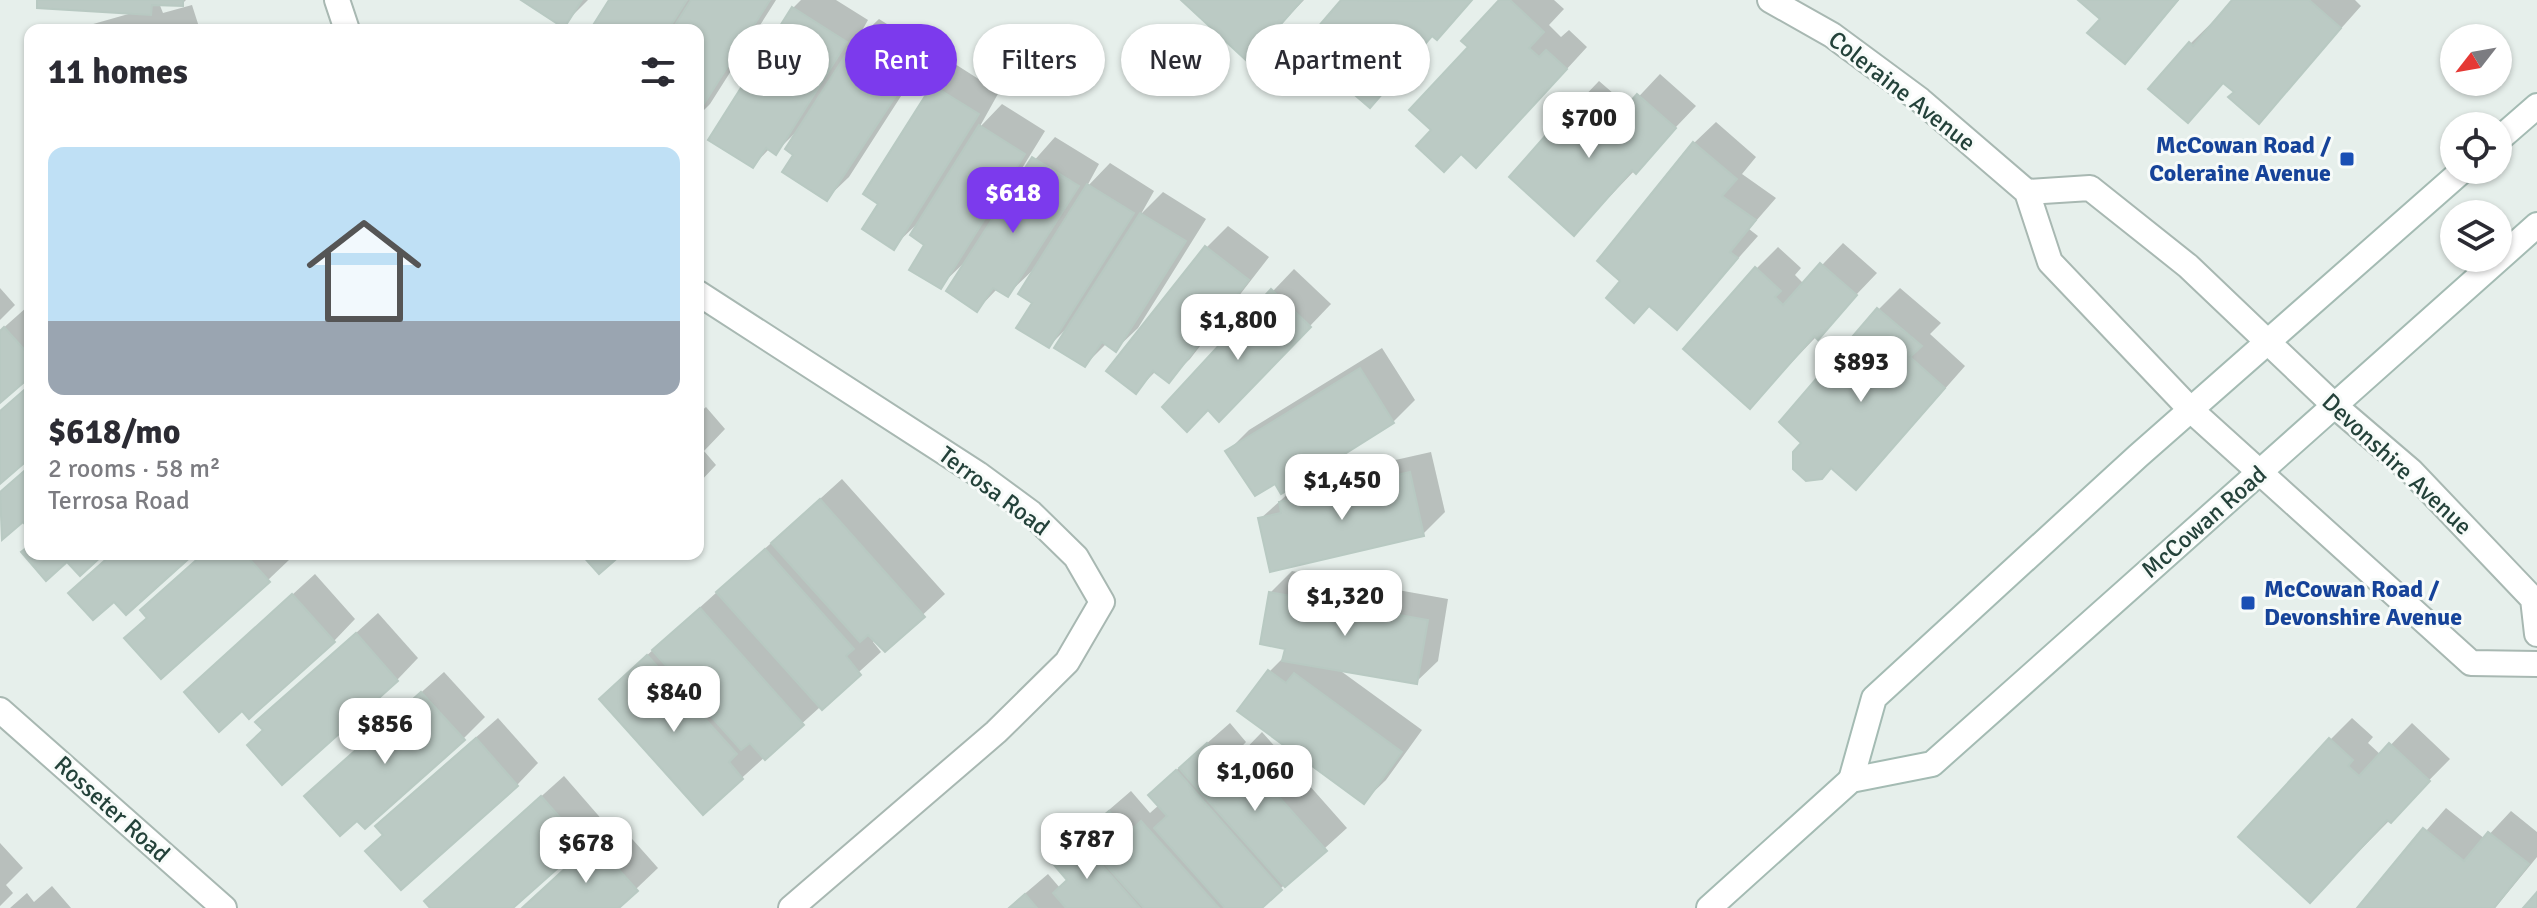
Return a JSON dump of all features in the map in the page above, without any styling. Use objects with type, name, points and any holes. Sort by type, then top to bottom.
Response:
[{"type":"street","points":[[337,0],[345,24]]},
{"type":"street","name":"Coleraine Avenue","points":[[1770,0],[1832,35],[1882,72],[2027,192]]},
{"type":"street","points":[[2512,128],[2537,106]]},
{"type":"street","points":[[1709,908],[1851,780],[1874,698],[2126,466],[2447,184]]},
{"type":"street","points":[[2268,342],[2188,266],[2090,188],[2027,192],[2050,262],[2192,411],[2471,663],[2537,664]]},
{"type":"street","name":"McCowan Road","points":[[1851,780],[1932,764],[2537,225]]},
{"type":"street","name":"Terrosa Road","points":[[704,297],[978,474],[1031,513],[1076,557],[1102,602],[1067,662],[996,732],[791,908]]},
{"type":"street","name":"Devonshire Avenue","points":[[2268,342],[2335,406],[2411,471],[2533,599],[2537,634]]},
{"type":"street","name":"Rosseter Road","points":[[0,710],[224,908]]},
{"type":"building","points":[[37,0],[183,0],[183,6],[152,5],[151,15],[37,8]]},
{"type":"building","points":[[521,0],[582,0],[567,24],[558,24]]},
{"type":"building","points":[[609,0],[687,0],[672,24],[594,24]]},
{"type":"building","points":[[691,0],[770,0],[755,24],[728,24],[728,66],[704,104],[704,24],[676,24]]},
{"type":"building","points":[[1181,0],[1302,0],[1281,24],[1246,24],[1246,60],[1230,45],[1230,24],[1207,24]]},
{"type":"building","points":[[1341,0],[1472,0],[1437,40],[1432,36],[1430,38],[1430,24],[1320,24]]},
{"type":"building","points":[[1499,0],[1510,0],[1544,32],[1529,48],[1539,57],[1546,50],[1567,69],[1476,168],[1461,154],[1444,172],[1416,146],[1431,130],[1409,110],[1422,96],[1430,96],[1430,88],[1468,47],[1461,41]]},
{"type":"building","points":[[2078,0],[2178,0],[2125,64],[2087,33],[2100,19]]},
{"type":"building","points":[[2232,0],[2309,0],[2341,28],[2259,124],[2228,97],[2234,92],[2223,83],[2188,123],[2148,89],[2189,42],[2193,46]]},
{"type":"building","points":[[792,7],[819,24],[781,24]]},
{"type":"building","points":[[829,31],[845,41],[829,71]]},
{"type":"building","points":[[845,56],[845,96],[896,96],[827,201],[782,172],[793,155],[785,149],[819,96],[829,96],[829,81]]},
{"type":"building","points":[[1637,94],[1676,128],[1636,174],[1632,170],[1574,236],[1509,177],[1576,101],[1607,128]]},
{"type":"building","points":[[736,96],[813,96],[776,155],[766,148],[753,168],[708,140]]},
{"type":"building","points":[[925,96],[950,96],[979,114],[894,250],[862,229],[878,204],[863,194]]},
{"type":"building","points":[[1356,96],[1380,96],[1370,108]]},
{"type":"building","points":[[979,125],[1025,154],[941,289],[909,270],[924,245],[910,235]]},
{"type":"building","points":[[1693,142],[1737,179],[1722,196],[1756,220],[1730,252],[1738,258],[1677,330],[1649,306],[1634,323],[1606,298],[1620,281],[1597,261]]},
{"type":"building","points":[[1032,157],[1079,186],[1008,297],[993,288],[977,312],[946,291]]},
{"type":"building","points":[[1087,184],[1134,213],[1049,348],[1016,328],[1032,303],[1018,294]]},
{"type":"building","points":[[1140,213],[1186,241],[1116,352],[1102,342],[1085,367],[1054,348]]},
{"type":"building","points":[[1205,246],[1249,280],[1169,383],[1153,371],[1136,394],[1106,371]]},
{"type":"building","points":[[1820,263],[1857,295],[1818,340],[1814,336],[1750,409],[1683,349],[1755,267],[1781,291],[1775,297],[1783,305]]},
{"type":"building","points":[[1271,289],[1311,327],[1219,422],[1208,410],[1187,432],[1162,407]]},
{"type":"building","points":[[1877,308],[1922,346],[1910,357],[1945,388],[1856,490],[1831,468],[1822,479],[1806,481],[1793,469],[1793,452],[1801,443],[1779,422]]},
{"type":"building","points":[[4,327],[24,349],[24,382],[0,403],[0,331]]},
{"type":"building","points":[[1360,368],[1394,423],[1281,494],[1275,484],[1255,496],[1225,451]]},
{"type":"building","points":[[24,390],[24,463],[0,484],[0,411]]},
{"type":"building","points":[[24,471],[24,523],[2,540],[0,492]]},
{"type":"building","points":[[1410,472],[1424,536],[1270,572],[1258,518],[1281,513],[1279,502]]},
{"type":"building","points":[[820,499],[925,617],[885,652],[868,635],[860,642],[771,543]]},
{"type":"building","points":[[765,549],[854,649],[846,656],[861,675],[822,710],[716,592]]},
{"type":"building","points":[[28,560],[97,560],[80,576],[67,562],[46,581]]},
{"type":"building","points":[[105,560],[187,560],[126,615],[114,602],[93,620],[68,593]]},
{"type":"building","points":[[196,560],[250,560],[270,582],[161,679],[124,638],[147,618],[140,610]]},
{"type":"building","points":[[586,560],[615,560],[599,574]]},
{"type":"building","points":[[1269,592],[1428,620],[1417,684],[1282,661],[1285,649],[1260,644]]},
{"type":"building","points":[[292,594],[335,642],[249,719],[242,711],[219,732],[184,692]]},
{"type":"building","points":[[700,608],[804,725],[765,760],[750,743],[741,750],[652,650]]},
{"type":"building","points":[[356,633],[398,681],[282,785],[247,745],[263,730],[255,722]]},
{"type":"building","points":[[647,655],[737,754],[729,762],[743,779],[703,815],[599,699]]},
{"type":"building","points":[[1268,670],[1286,683],[1294,673],[1402,752],[1364,804],[1237,711]]},
{"type":"building","points":[[421,692],[465,740],[365,829],[357,821],[340,836],[304,796]]},
{"type":"building","points":[[476,738],[518,786],[401,890],[365,851],[383,835],[375,826]]},
{"type":"building","points":[[2329,738],[2353,760],[2348,766],[2359,776],[2389,743],[2430,781],[2391,823],[2387,820],[2310,903],[2238,837]]},
{"type":"building","points":[[1207,743],[1225,764],[1239,752],[1327,851],[1285,887],[1179,768]]},
{"type":"building","points":[[1176,770],[1282,890],[1262,908],[1225,908],[1154,828],[1167,816],[1148,795]]},
{"type":"building","points":[[541,796],[584,845],[513,908],[430,908],[424,901]]},
{"type":"building","points":[[1109,811],[1128,833],[1141,821],[1219,908],[1144,908],[1080,836]]},
{"type":"building","points":[[2423,828],[2464,861],[2488,832],[2529,864],[2494,908],[2357,908]]},
{"type":"building","points":[[1076,836],[1140,908],[1066,908],[1053,893],[1067,880],[1049,859]]},
{"type":"building","points":[[594,842],[638,891],[619,908],[522,908]]},
{"type":"building","points":[[2537,892],[2537,908],[2523,908]]},
{"type":"building","points":[[1025,894],[1037,908],[1009,908]]},
{"type":"place","name":"McCowan Road / Coleraine Avenue","points":[[2347,159]]},
{"type":"place","name":"McCowan Road / Devonshire Avenue","points":[[2248,603]]}]
